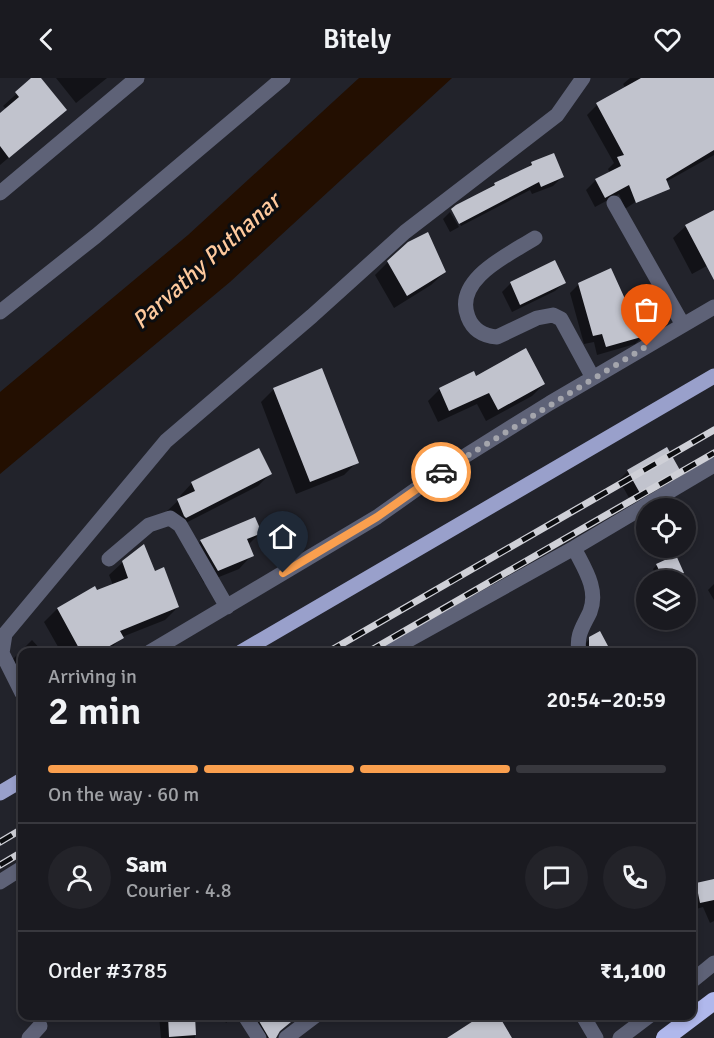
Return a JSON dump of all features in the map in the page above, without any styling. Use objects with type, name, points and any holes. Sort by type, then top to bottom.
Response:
[{"type":"highway","points":[[696,1015],[714,1001]]},
{"type":"highway","points":[[665,1038],[689,1020]]},
{"type":"main road","points":[[248,648],[714,376]]},
{"type":"main road","points":[[0,793],[18,782]]},
{"type":"street","points":[[0,193],[137,78]]},
{"type":"street","points":[[0,312],[96,236],[282,78]]},
{"type":"street","points":[[18,685],[3,653],[4,634],[166,441],[312,316],[405,232],[557,115],[583,78]]},
{"type":"street","points":[[614,203],[683,325]]},
{"type":"street","points":[[535,238],[475,280],[465,301],[470,323],[478,332],[497,337],[537,318],[553,315],[561,320],[593,378]]},
{"type":"street","points":[[157,648],[377,517],[449,466],[714,307]]},
{"type":"street","points":[[394,648],[574,548],[714,465]]},
{"type":"street","points":[[110,559],[149,525],[170,518],[180,525],[226,607]]},
{"type":"street","points":[[574,548],[592,588],[589,613],[578,636],[579,648]]},
{"type":"street","points":[[0,882],[18,871]]},
{"type":"street","points":[[696,978],[714,963]]},
{"type":"street","points":[[248,1020],[259,1038]]},
{"type":"street","points":[[286,1038],[310,1020]]},
{"type":"street","points":[[585,1020],[596,1038]]},
{"type":"street","points":[[620,1038],[644,1020]]},
{"type":"street","points":[[29,1038],[40,1026]]},
{"type":"water","name":"Parvathy Puthanar","points":[[359,78],[452,78],[230,282],[0,474],[0,392],[188,235]]},
{"type":"building","points":[[31,78],[41,78],[67,110],[9,158],[0,146],[0,113],[19,97],[15,92]]},
{"type":"building","points":[[641,78],[714,78],[714,150],[666,179],[670,189],[636,203],[629,185],[605,198],[595,179],[621,166],[617,157],[624,155],[596,103]]},
{"type":"building","points":[[554,153],[564,177],[541,187],[539,182],[459,224],[451,209],[456,205],[532,165],[531,162]]},
{"type":"building","points":[[714,210],[714,280],[685,225]]},
{"type":"building","points":[[428,232],[446,272],[407,296],[387,261],[408,242]]},
{"type":"building","points":[[555,260],[566,283],[520,305],[510,282]]},
{"type":"building","points":[[611,268],[630,310],[638,308],[645,336],[606,347],[602,334],[593,336],[578,283]]},
{"type":"building","points":[[526,348],[545,384],[498,410],[489,393],[449,411],[439,388],[474,371],[476,376]]},
{"type":"building","points":[[322,368],[359,463],[310,482],[273,388]]},
{"type":"building","points":[[667,447],[681,472],[641,495],[627,470]]},
{"type":"building","points":[[259,448],[272,474],[186,518],[184,516],[177,499],[195,491],[191,482]]},
{"type":"building","points":[[255,517],[262,533],[247,539],[254,556],[218,571],[200,540]]},
{"type":"building","points":[[144,544],[155,571],[164,567],[179,607],[120,631],[124,638],[106,648],[79,648],[57,608],[95,586],[97,590],[128,578],[122,561]]},
{"type":"building","points":[[669,558],[677,558],[683,570],[659,570],[656,564]]},
{"type":"building","points":[[600,631],[608,646],[589,648],[589,637]]},
{"type":"building","points":[[714,879],[714,900],[700,903],[696,883]]},
{"type":"building","points":[[168,1020],[195,1020],[196,1035],[169,1037]]},
{"type":"building","points":[[258,1020],[290,1020],[291,1022],[280,1031],[276,1038],[269,1038]]},
{"type":"building","points":[[475,1020],[501,1020],[512,1038],[447,1038]]},
{"type":"railway","points":[[335,648],[714,430]]},
{"type":"railway","points":[[375,648],[714,453]]},
{"type":"railway","points":[[0,842],[18,831]]},
{"type":"railway","points":[[0,865],[18,854]]},
{"type":"way so far","points":[[441,472],[550,403],[647,346]]},
{"type":"route","points":[[283,573],[377,517],[441,472]]}]
